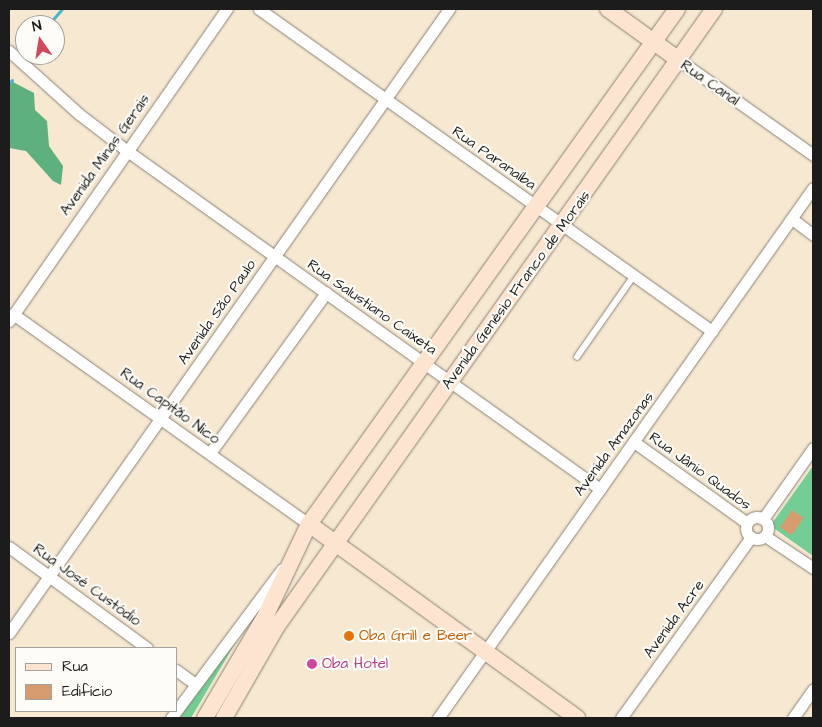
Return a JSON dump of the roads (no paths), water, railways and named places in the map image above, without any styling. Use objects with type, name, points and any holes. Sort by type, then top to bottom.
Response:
[{"type":"main road","name":"Rua Canal","points":[[608,9],[679,60]]},
{"type":"main road","name":"Avenida Genésio Franco de Morais","points":[[292,556],[309,524],[426,364],[677,9]]},
{"type":"main road","name":"Avenida Genésio Franco de Morais","points":[[224,718],[277,626],[450,381],[563,226],[714,9]]},
{"type":"main road","points":[[309,524],[577,718]]},
{"type":"main road","points":[[205,718],[266,615],[292,556]]},
{"type":"street","name":"Avenida Minas Gerais","points":[[11,317],[126,150],[228,9]]},
{"type":"street","name":"Rua Paranaíba","points":[[259,9],[633,277],[712,331]]},
{"type":"street","name":"Avenida São Paulo","points":[[9,633],[449,9]]},
{"type":"street","name":"Rua Salustiano Caixeta","points":[[9,51],[79,114],[126,150],[600,489]]},
{"type":"street","name":"Rua Canal","points":[[679,60],[813,155]]},
{"type":"street","name":"Avenida Amazonas","points":[[438,718],[813,188]]},
{"type":"street","points":[[792,219],[813,235]]},
{"type":"street","points":[[210,454],[326,293]]},
{"type":"street","name":"Rua Capitão Nico","points":[[11,317],[161,416],[210,454],[309,524]]},
{"type":"street","name":"Rua Jânio Quados","points":[[634,442],[747,523]]},
{"type":"street","points":[[764,519],[813,448]]},
{"type":"street","points":[[753,518],[764,519],[768,529],[765,536],[758,539],[751,537],[747,523],[753,518]]},
{"type":"street","points":[[765,536],[813,568]]},
{"type":"street","name":"Avenida Acre","points":[[621,718],[751,537]]},
{"type":"street","name":"Rua José Custódio","points":[[9,547],[146,647]]},
{"type":"street","name":"Avenida Genésio Franco de Morais","points":[[178,708],[292,556]]},
{"type":"street","points":[[178,671],[196,684]]},
{"type":"street","points":[[793,718],[813,689]]},
{"type":"lane","points":[[577,357],[633,277]]},
{"type":"waterway","points":[[57,15],[62,9]]},
{"type":"waterway","points":[[9,84],[12,80]]},
{"type":"place","name":"Oba Grill e Beer","points":[[349,636]]},
{"type":"place","name":"Oba Hotel","points":[[312,664]]}]
